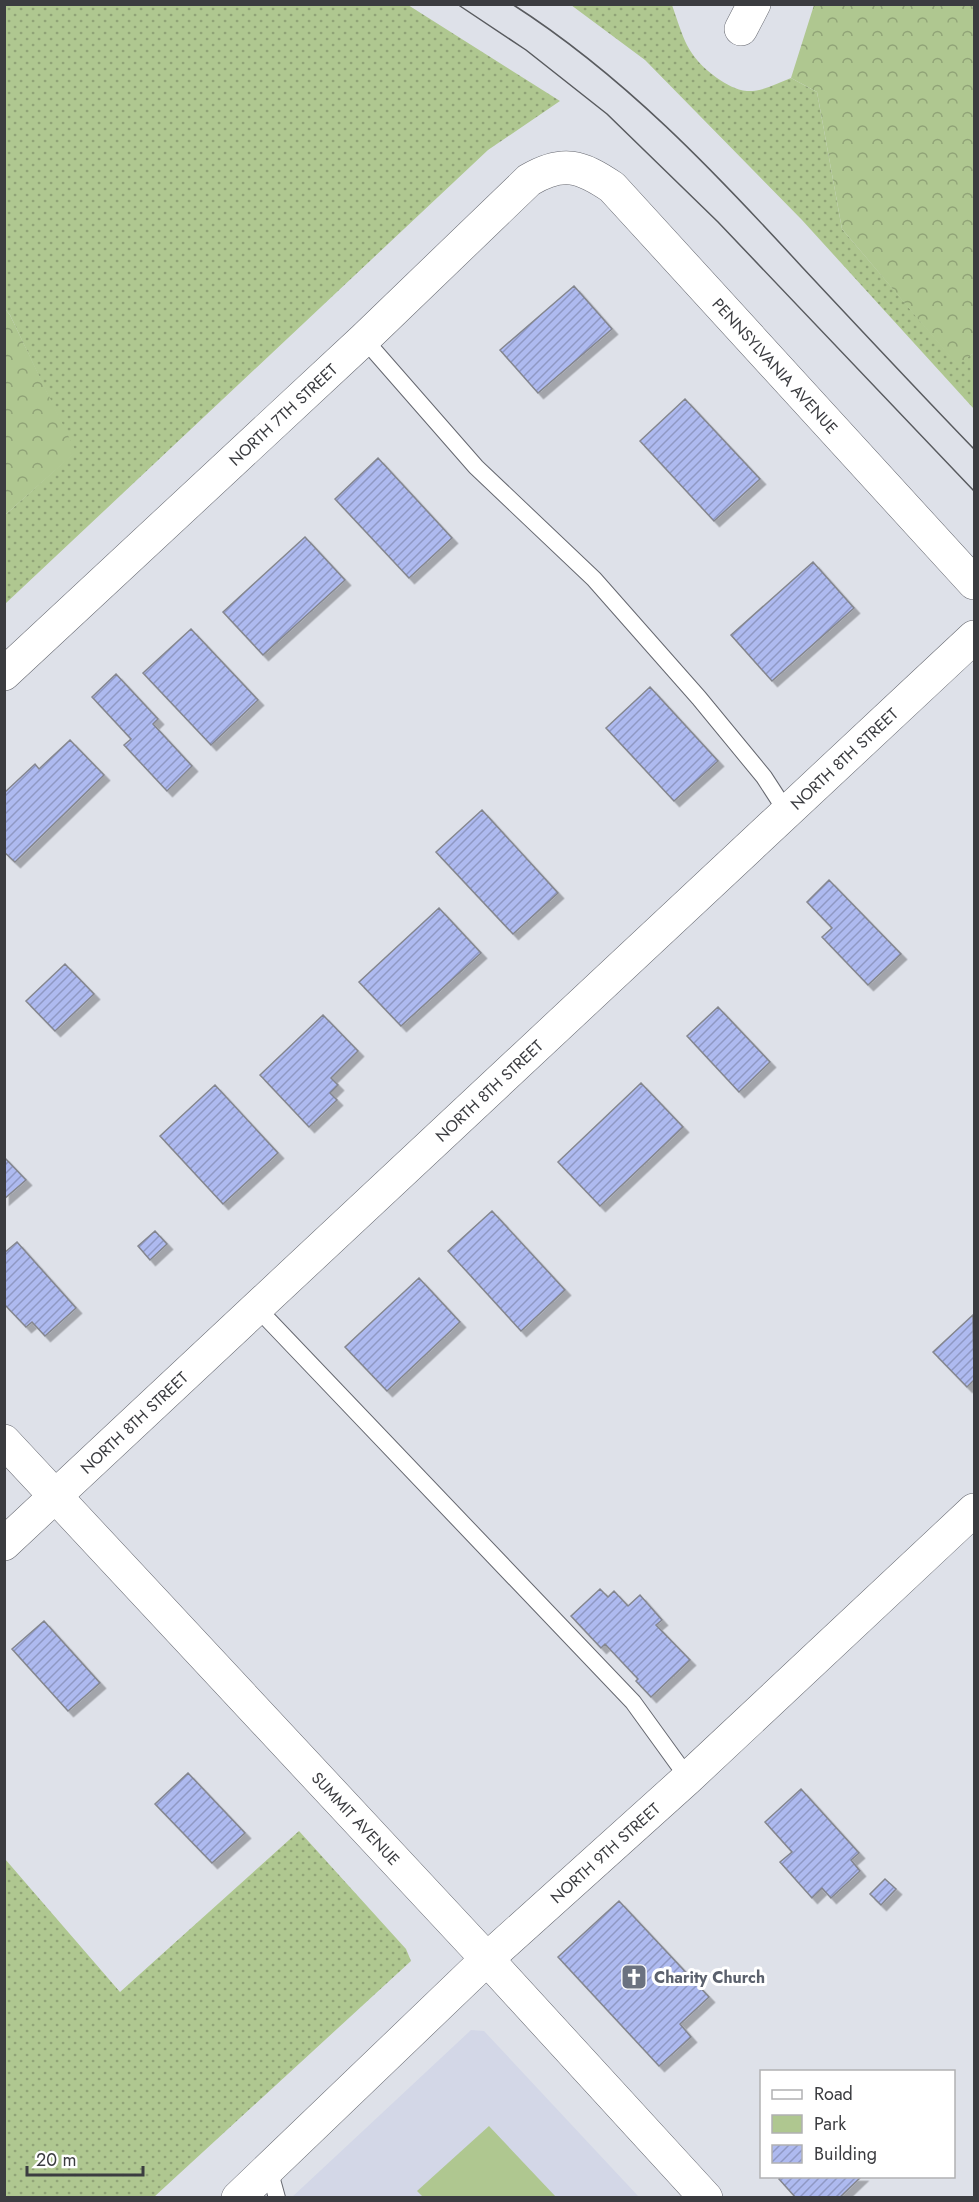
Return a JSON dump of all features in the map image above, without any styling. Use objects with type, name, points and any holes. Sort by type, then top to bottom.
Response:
[{"type":"street","name":"NORTH 7TH STREET","points":[[4,674],[364,339],[529,180],[547,170],[565,168]]},
{"type":"street","name":"PENNSYLVANIA AVENUE","points":[[565,168],[589,172],[612,187],[975,583]]},
{"type":"street","name":"NORTH 8TH STREET","points":[[4,1544],[975,638]]},
{"type":"street","name":"SUMMIT AVENUE","points":[[4,1441],[487,1959],[705,2198]]},
{"type":"street","name":"NORTH 9TH STREET","points":[[238,2198],[273,2183],[487,1959],[688,1778],[975,1510]]},
{"type":"lane","points":[[364,339],[476,467],[594,579],[699,698],[764,777],[788,813]]},
{"type":"lane","points":[[258,1309],[633,1702],[688,1778]]},
{"type":"shaded area","points":[[471,2030],[484,2031],[639,2197],[291,2198]]},
{"type":"green space","points":[[5,5],[408,5],[560,101],[488,150],[5,604],[5,515],[75,452],[10,315],[5,309]]},
{"type":"green space","points":[[571,5],[672,5],[687,46],[699,62],[717,78],[739,89],[753,91],[791,78],[817,92],[842,229],[957,364],[974,353],[974,409],[802,220],[645,60]]},
{"type":"green space","points":[[814,5],[974,5],[974,353],[957,365],[842,229],[817,92],[791,78]]},
{"type":"green space","points":[[5,309],[10,315],[76,452],[5,515]]},
{"type":"green space","points":[[299,1831],[406,1949],[411,1961],[154,2197],[5,2197],[5,1859],[120,1992]]},
{"type":"green space","points":[[489,2126],[556,2197],[423,2197],[417,2191]]},
{"type":"building","points":[[574,286],[612,329],[538,393],[500,350]]},
{"type":"building","points":[[685,399],[760,479],[714,521],[640,441]]},
{"type":"building","points":[[378,458],[452,538],[409,578],[335,499]]},
{"type":"building","points":[[305,537],[345,580],[263,655],[223,612]]},
{"type":"building","points":[[813,562],[854,608],[772,681],[731,635]]},
{"type":"building","points":[[191,629],[258,700],[211,745],[143,673]]},
{"type":"building","points":[[116,674],[158,719],[153,724],[192,766],[167,791],[124,745],[131,739],[92,697]]},
{"type":"building","points":[[650,687],[718,761],[674,801],[606,728]]},
{"type":"building","points":[[70,740],[104,775],[15,862],[4,852],[4,793],[35,764],[39,769]]},
{"type":"building","points":[[482,810],[558,893],[513,934],[436,852]]},
{"type":"building","points":[[829,880],[901,954],[868,985],[822,937],[832,928],[807,902]]},
{"type":"building","points":[[439,908],[481,953],[401,1026],[359,982]]},
{"type":"building","points":[[65,964],[94,994],[55,1031],[26,1001]]},
{"type":"building","points":[[718,1007],[770,1062],[739,1092],[687,1036]]},
{"type":"building","points":[[323,1015],[358,1051],[331,1078],[338,1085],[330,1093],[337,1100],[309,1127],[260,1075]]},
{"type":"building","points":[[641,1083],[683,1127],[600,1206],[558,1162]]},
{"type":"building","points":[[215,1085],[278,1153],[223,1204],[160,1136]]},
{"type":"building","points":[[4,1157],[26,1180],[4,1199]]},
{"type":"building","points":[[492,1211],[565,1290],[521,1331],[448,1251]]},
{"type":"building","points":[[155,1231],[167,1244],[150,1260],[138,1246]]},
{"type":"building","points":[[17,1242],[76,1308],[45,1336],[32,1322],[26,1327],[4,1304],[4,1253]]},
{"type":"building","points":[[419,1278],[460,1322],[387,1391],[345,1347]]},
{"type":"building","points":[[973,1315],[974,1380],[967,1387],[933,1352]]},
{"type":"building","points":[[600,1589],[608,1597],[614,1591],[628,1606],[640,1595],[662,1620],[656,1625],[690,1660],[651,1697],[636,1681],[638,1679],[605,1644],[601,1648],[571,1616]]},
{"type":"building","points":[[44,1621],[100,1683],[68,1711],[12,1649]]},
{"type":"building","points":[[188,1773],[245,1833],[212,1863],[155,1804]]},
{"type":"building","points":[[801,1789],[859,1853],[851,1860],[860,1871],[831,1898],[822,1888],[812,1898],[780,1862],[792,1852],[765,1822]]},
{"type":"building","points":[[885,1879],[896,1889],[881,1905],[870,1894]]},
{"type":"building","name":"Charity Church","points":[[619,1901],[709,1997],[680,2024],[691,2037],[659,2066],[558,1957]]},
{"type":"building","points":[[860,2178],[839,2198],[796,2198],[779,2179]]},
{"type":"tram line","points":[[457,4],[526,50],[607,114],[718,222],[974,491]]},
{"type":"tram line","points":[[512,4],[592,62],[666,126],[735,195],[974,449]]},
{"type":"place","name":"Charity Church","points":[[634,1977]]}]
